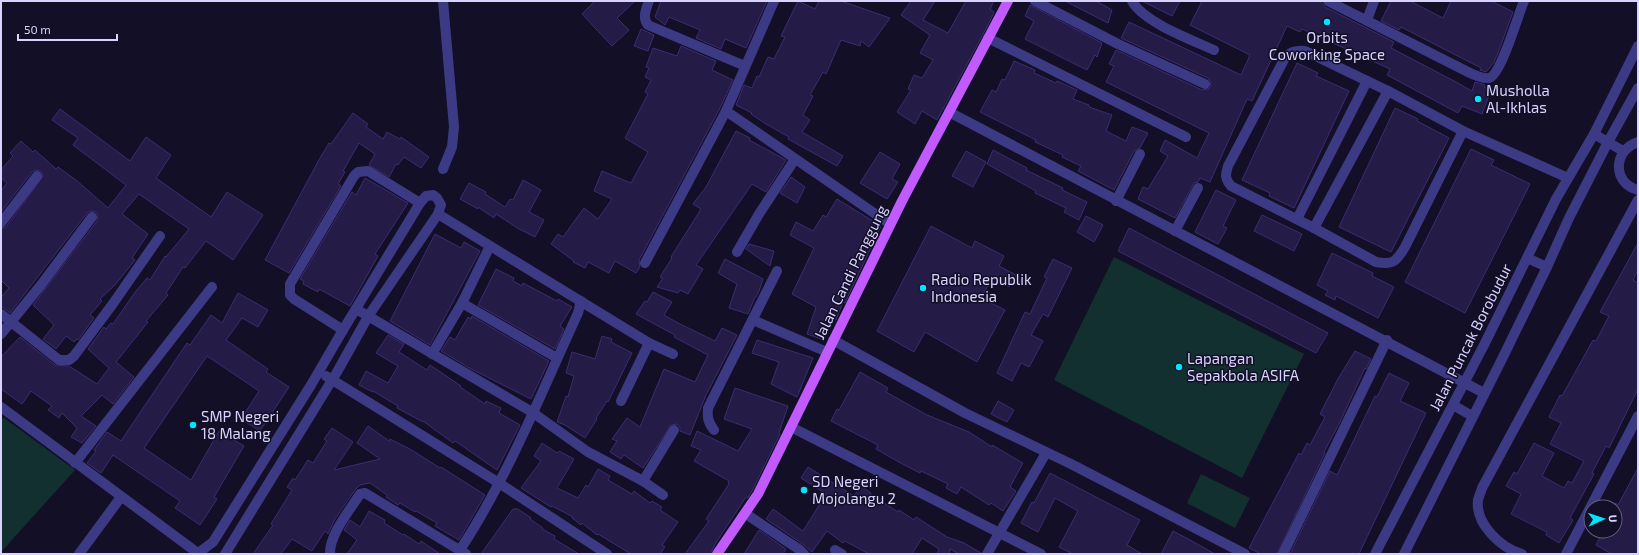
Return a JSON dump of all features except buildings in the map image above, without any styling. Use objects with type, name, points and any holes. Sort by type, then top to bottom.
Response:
[{"type":"main road","name":"Jalan Candi Panggung","points":[[717,554],[746,514],[758,494],[890,224],[1008,1]]},
{"type":"street","points":[[443,1],[454,127],[452,147],[443,169]]},
{"type":"street","points":[[649,1],[645,15],[645,22],[648,25],[745,66]]},
{"type":"street","points":[[645,263],[726,111],[774,1]]},
{"type":"street","points":[[1035,1],[1118,44],[1205,84]]},
{"type":"street","points":[[1132,1],[1139,11],[1158,24],[1214,50]]},
{"type":"street","points":[[1328,1],[1481,78],[1489,78],[1495,74],[1501,64],[1523,3],[1512,1]]},
{"type":"street","points":[[1367,20],[1374,1]]},
{"type":"street","points":[[988,38],[1186,137]]},
{"type":"street","name":"Jalan Puncak Borobudur","points":[[1375,554],[1453,405],[1568,178],[1594,134],[1638,46]]},
{"type":"street","points":[[1462,131],[1405,247],[1394,262],[1376,262],[1297,219],[1231,186],[1226,181],[1225,174],[1228,166],[1286,56],[1292,52],[1305,51],[1367,80],[1462,131],[1568,178]]},
{"type":"street","points":[[1297,219],[1367,80]]},
{"type":"street","points":[[1404,554],[1547,267],[1569,218],[1638,88]]},
{"type":"street","points":[[1314,228],[1388,91]]},
{"type":"street","points":[[726,111],[890,224]]},
{"type":"street","points":[[949,112],[1116,201],[1386,340],[1484,393]]},
{"type":"street","points":[[1594,134],[1623,151]]},
{"type":"street","points":[[1638,142],[1631,144],[1623,151],[1619,161],[1619,172],[1624,182],[1632,188],[1638,190]]},
{"type":"street","points":[[1116,201],[1140,154]]},
{"type":"street","points":[[737,252],[759,214],[795,159]]},
{"type":"street","points":[[343,330],[294,299],[289,290],[290,284],[354,176],[358,172],[368,172],[420,203]]},
{"type":"street","points":[[1,223],[37,176]]},
{"type":"street","points":[[1175,231],[1198,188]]},
{"type":"street","points":[[1,407],[198,553],[213,542],[319,372],[420,203],[426,196],[432,195],[437,198],[441,206],[438,214],[369,316],[332,380],[225,554]]},
{"type":"street","points":[[1522,554],[1499,542],[1483,522],[1479,512],[1478,500],[1482,488],[1638,200]]},
{"type":"street","points":[[438,214],[650,343],[673,354]]},
{"type":"street","points":[[1,334],[12,322],[92,217]]},
{"type":"street","points":[[1,314],[59,360],[69,360],[74,356],[112,305],[160,236]]},
{"type":"street","points":[[432,354],[462,303],[490,246]]},
{"type":"street","points":[[1527,258],[1547,267]]},
{"type":"street","points":[[714,430],[708,423],[708,408],[777,271]]},
{"type":"street","points":[[375,279],[388,288]]},
{"type":"street","points":[[75,463],[212,287]]},
{"type":"street","points":[[330,554],[331,546],[336,533],[360,494],[365,493],[463,552],[499,483],[578,313],[582,301]]},
{"type":"street","points":[[462,303],[557,358]]},
{"type":"street","points":[[356,309],[532,412],[588,452],[643,481],[663,495]]},
{"type":"street","points":[[753,320],[827,352]]},
{"type":"street","points":[[833,340],[965,413],[1245,554]]},
{"type":"street","points":[[1284,554],[1386,340]]},
{"type":"street","points":[[621,401],[650,343]]},
{"type":"street","points":[[319,372],[499,483],[607,554]]},
{"type":"street","points":[[1453,405],[1472,416]]},
{"type":"street","points":[[1566,554],[1638,416]]},
{"type":"street","points":[[791,427],[1041,554]]},
{"type":"street","points":[[643,481],[674,430]]},
{"type":"street","points":[[988,554],[1046,453]]},
{"type":"street","points":[[78,554],[122,497]]},
{"type":"street","points":[[746,514],[804,554]]},
{"type":"green space","name":"Lapangan Sepakbola ASIFA","points":[[1114,257],[1304,354],[1242,478],[1054,380]]},
{"type":"green space","points":[[4,418],[75,470],[1,552],[1,419]]},
{"type":"green space","points":[[1201,474],[1250,498],[1235,528],[1187,503]]},
{"type":"place","name":"Orbits Coworking Space","points":[[1327,22]]},
{"type":"place","name":"Musholla Al-Ikhlas","points":[[1478,99]]},
{"type":"place","name":"Radio Republik Indonesia","points":[[923,288]]},
{"type":"place","name":"Lapangan Sepakbola ASIFA","points":[[1179,367]]},
{"type":"place","name":"SMP Negeri 18 Malang","points":[[193,425]]},
{"type":"place","name":"SD Negeri Mojolangu 2","points":[[804,490]]}]
